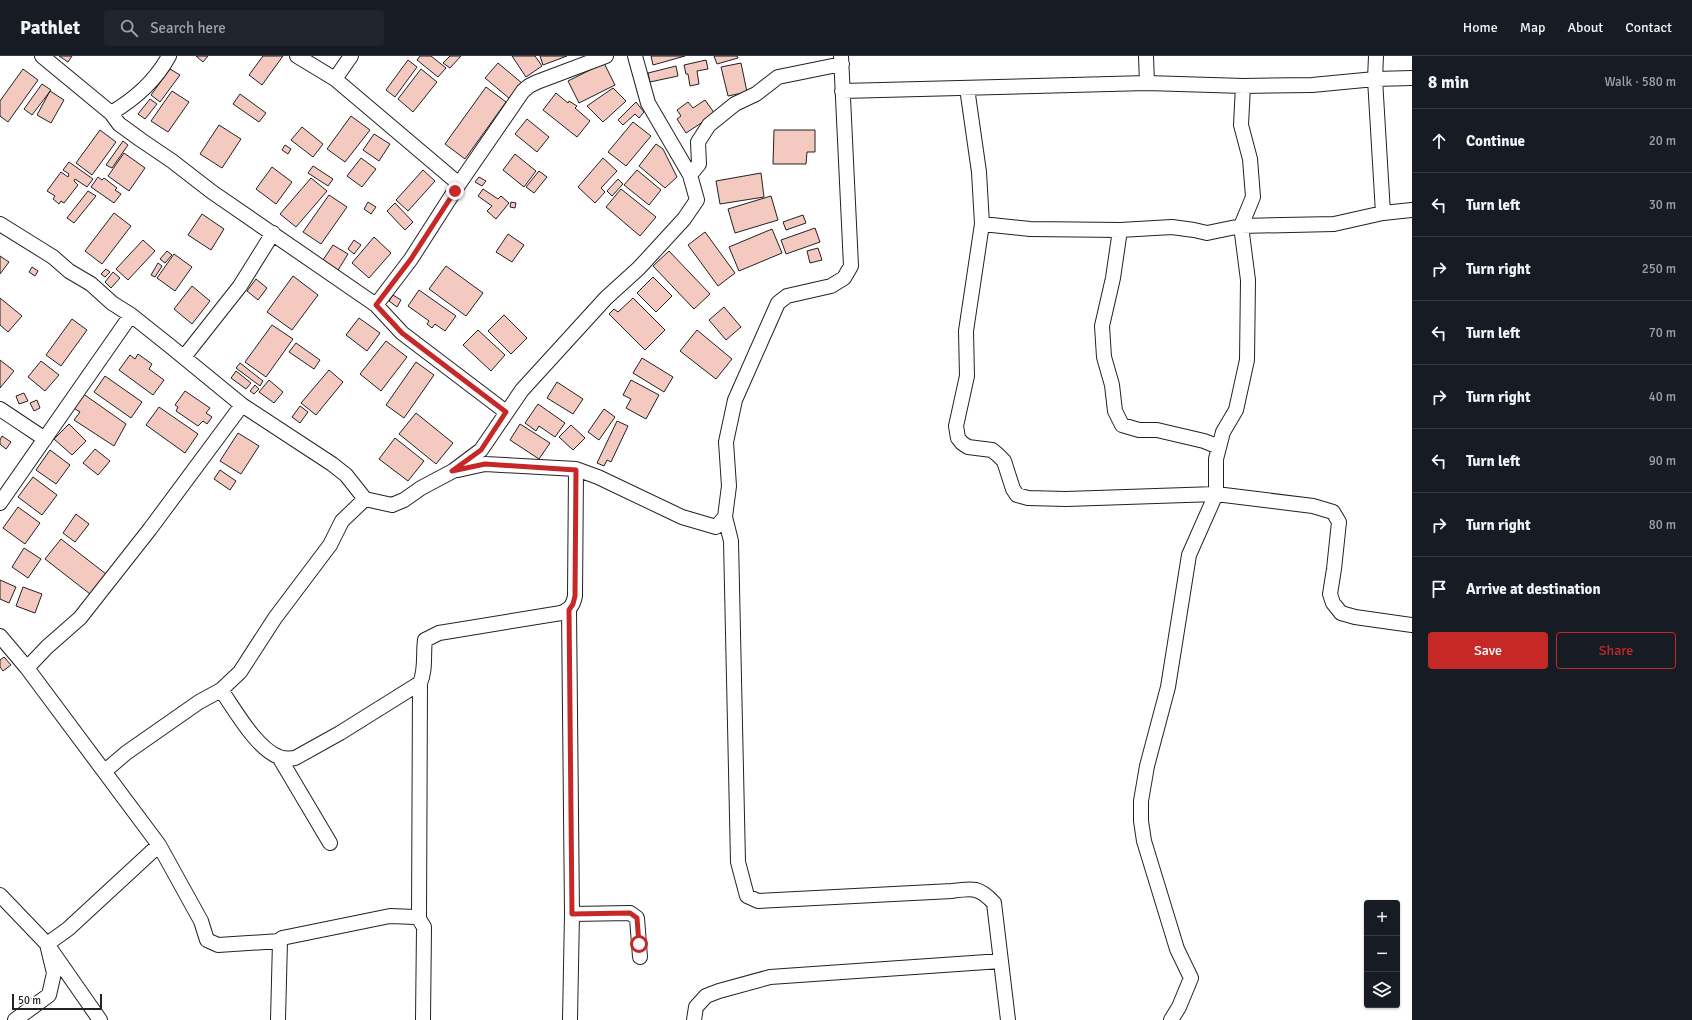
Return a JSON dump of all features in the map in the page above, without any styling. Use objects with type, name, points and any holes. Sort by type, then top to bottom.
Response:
[{"type":"street","points":[[42,56],[111,112],[119,124],[172,161],[212,192],[376,305],[402,333],[506,412]]},
{"type":"street","points":[[111,112],[149,85],[163,68],[169,56]]},
{"type":"street","points":[[297,56],[335,79],[460,184]]},
{"type":"street","points":[[335,79],[351,56]]},
{"type":"street","points":[[376,305],[411,259],[506,114],[529,86],[606,56]]},
{"type":"street","points":[[0,224],[53,257],[69,271],[91,284],[112,303],[131,315],[242,405],[332,464],[346,475],[365,499],[392,505],[404,500],[421,488],[452,471],[481,450],[522,390],[601,303],[639,268],[684,220],[697,200],[690,176],[648,102],[634,56]]},
{"type":"street","points":[[1146,56],[1147,83]]},
{"type":"street","points":[[1376,56],[1375,79],[1383,213]]},
{"type":"street","points":[[690,176],[699,164],[698,142],[710,125],[735,104],[756,94],[778,78],[841,60],[851,266],[844,278],[831,286],[787,296],[778,303],[735,400],[726,442],[729,486],[725,517],[732,541],[738,862],[746,896],[758,901],[972,888],[986,894],[994,903],[1008,1020]]},
{"type":"street","points":[[842,92],[1147,83],[1243,86],[1312,86],[1375,79],[1412,78]]},
{"type":"street","points":[[1171,1020],[1179,1007],[1191,978],[1177,949],[1146,849],[1141,821],[1141,801],[1147,766],[1168,687],[1189,555],[1216,494],[1216,459],[1223,432],[1236,410],[1247,360],[1248,280],[1241,226],[1253,197],[1250,158],[1241,124],[1243,86]]},
{"type":"street","points":[[967,88],[979,172],[982,224],[966,331],[966,376],[956,426],[958,438],[962,443],[968,447],[992,450],[1004,461],[1013,489],[1017,494],[1028,498],[1066,499],[1216,494],[1313,506],[1332,512],[1339,522],[1330,594],[1333,603],[1340,613],[1355,617],[1412,625]]},
{"type":"street","points":[[982,224],[1030,229],[1120,230],[1172,227],[1207,233],[1241,226],[1334,224],[1383,213],[1412,210]]},
{"type":"street","points":[[1120,230],[1113,278],[1102,326],[1104,357],[1112,385],[1115,411],[1122,425],[1138,430],[1157,430],[1204,440],[1219,447]]},
{"type":"street","points":[[184,357],[240,286],[273,233]]},
{"type":"street","points":[[0,503],[131,315]]},
{"type":"street","points":[[27,668],[47,647],[80,618],[150,529],[242,405]]},
{"type":"street","points":[[0,409],[45,439]]},
{"type":"street","points":[[452,471],[485,464],[576,470],[598,477],[682,517],[716,527],[725,517]]},
{"type":"street","points":[[570,1020],[572,914],[569,610],[573,604],[575,596],[576,470]]},
{"type":"street","points":[[105,771],[126,753],[199,702],[221,690],[240,672],[274,618],[330,545],[342,521],[365,499]]},
{"type":"street","points":[[423,1020],[424,927],[419,919],[420,683],[423,675],[423,652],[425,640],[439,633],[561,613],[569,610]]},
{"type":"street","points":[[0,636],[27,668],[159,845],[201,921],[207,940],[218,945],[280,941],[285,937],[390,916],[415,917],[419,919]]},
{"type":"street","points":[[221,690],[256,738],[271,752],[286,759],[295,758],[305,754],[420,683]]},
{"type":"street","points":[[279,757],[330,843]]},
{"type":"street","points":[[46,944],[68,929],[159,845]]},
{"type":"street","points":[[0,895],[46,944],[100,1020]]},
{"type":"street","points":[[572,914],[630,913],[637,918],[640,957]]},
{"type":"street","points":[[278,1020],[280,941]]},
{"type":"street","points":[[15,1020],[49,995],[54,973],[46,944]]},
{"type":"street","points":[[694,1020],[696,1007],[706,996],[770,977],[1001,961]]},
{"type":"building","points":[[59,56],[72,56],[68,62]]},
{"type":"building","points":[[196,56],[208,56],[203,62]]},
{"type":"building","points":[[263,56],[283,56],[262,85],[249,75]]},
{"type":"building","points":[[420,56],[431,56],[446,68],[438,77],[417,60]]},
{"type":"building","points":[[450,56],[461,56],[450,68],[443,63]]},
{"type":"building","points":[[512,56],[535,56],[542,66],[526,77]]},
{"type":"building","points":[[540,56],[567,56],[543,65]]},
{"type":"building","points":[[651,56],[685,56],[653,65]]},
{"type":"building","points":[[714,56],[737,56],[738,58],[717,64]]},
{"type":"building","points":[[408,60],[417,67],[395,97],[386,90]]},
{"type":"building","points":[[706,60],[708,69],[697,71],[699,84],[690,86],[688,74],[686,74],[684,65]]},
{"type":"building","points":[[498,63],[523,84],[510,99],[485,78]]},
{"type":"building","points":[[604,63],[615,85],[579,103],[568,81]]},
{"type":"building","points":[[741,63],[747,92],[728,96],[721,67]]},
{"type":"building","points":[[676,66],[678,76],[650,82],[648,73]]},
{"type":"building","points":[[23,69],[38,80],[8,122],[0,116],[0,101]]},
{"type":"building","points":[[170,69],[180,75],[160,102],[151,95]]},
{"type":"building","points":[[421,69],[437,82],[413,112],[398,99]]},
{"type":"building","points":[[42,84],[51,90],[32,115],[24,109]]},
{"type":"building","points":[[486,87],[506,102],[465,159],[445,144]]},
{"type":"building","points":[[613,88],[626,101],[603,122],[587,106]]},
{"type":"building","points":[[50,91],[64,100],[51,123],[37,115]]},
{"type":"building","points":[[172,91],[189,102],[168,132],[151,121]]},
{"type":"building","points":[[556,93],[568,103],[569,101],[577,106],[575,108],[590,121],[577,137],[543,110]]},
{"type":"building","points":[[240,94],[266,113],[259,122],[233,104]]},
{"type":"building","points":[[150,99],[157,104],[145,119],[138,114]]},
{"type":"building","points":[[705,100],[715,114],[686,133],[677,119],[681,116],[677,110],[688,102],[693,108]]},
{"type":"building","points":[[636,102],[644,112],[639,118],[635,114],[623,125],[618,120]]},
{"type":"building","points":[[351,116],[370,130],[345,162],[327,149]]},
{"type":"building","points":[[527,119],[549,137],[537,152],[515,134]]},
{"type":"building","points":[[633,122],[651,136],[626,166],[608,152]]},
{"type":"building","points":[[219,125],[241,139],[222,168],[200,154]]},
{"type":"building","points":[[302,127],[323,144],[313,157],[291,140]]},
{"type":"building","points":[[100,130],[116,142],[92,175],[76,163]]},
{"type":"building","points":[[774,130],[815,130],[815,152],[807,152],[806,164],[773,164]]},
{"type":"building","points":[[374,134],[390,144],[379,161],[363,150]]},
{"type":"building","points":[[123,141],[128,145],[112,168],[106,165]]},
{"type":"building","points":[[656,144],[663,149],[677,177],[665,188],[639,166]]},
{"type":"building","points":[[285,145],[291,149],[288,154],[282,150]]},
{"type":"building","points":[[124,153],[145,168],[129,191],[108,176]]},
{"type":"building","points":[[515,154],[536,171],[524,187],[503,170]]},
{"type":"building","points":[[361,158],[376,169],[362,187],[347,176]]},
{"type":"building","points":[[603,158],[617,171],[601,188],[605,192],[595,203],[578,187]]},
{"type":"building","points":[[69,162],[93,179],[87,187],[75,179],[74,181],[78,185],[64,203],[61,201],[59,204],[53,199],[55,196],[47,191],[61,172],[68,177],[69,174],[63,170]]},
{"type":"building","points":[[313,166],[333,179],[328,186],[308,173]]},
{"type":"building","points":[[272,167],[292,182],[276,204],[256,189]]},
{"type":"building","points":[[423,170],[435,181],[408,211],[396,200]]},
{"type":"building","points":[[637,170],[661,190],[649,205],[624,185]]},
{"type":"building","points":[[539,171],[547,177],[534,193],[526,187]]},
{"type":"building","points":[[761,173],[764,197],[720,204],[716,181]]},
{"type":"building","points":[[98,177],[102,180],[104,178],[117,188],[115,190],[121,194],[114,203],[91,187]]},
{"type":"building","points":[[479,177],[486,181],[482,186],[475,182]]},
{"type":"building","points":[[311,178],[327,191],[296,227],[280,214]]},
{"type":"building","points":[[618,179],[623,184],[612,196],[607,191]]},
{"type":"building","points":[[483,189],[498,199],[501,196],[509,203],[496,219],[487,211],[492,206],[478,196]]},
{"type":"building","points":[[621,189],[656,217],[640,236],[606,207]]},
{"type":"building","points":[[88,191],[96,196],[74,223],[67,218]]},
{"type":"building","points":[[329,195],[347,207],[321,244],[303,232]]},
{"type":"building","points":[[771,196],[778,220],[735,233],[728,209]]},
{"type":"building","points":[[368,202],[376,207],[371,214],[364,209]]},
{"type":"building","points":[[511,202],[516,203],[515,208],[510,207]]},
{"type":"building","points":[[395,203],[413,222],[405,230],[387,211]]},
{"type":"building","points":[[114,213],[131,226],[102,264],[85,251]]},
{"type":"building","points":[[202,214],[224,229],[211,250],[188,235]]},
{"type":"building","points":[[803,215],[806,223],[786,230],[783,222]]},
{"type":"building","points":[[815,228],[820,242],[786,254],[781,240]]},
{"type":"building","points":[[772,229],[782,253],[739,271],[729,247]]},
{"type":"building","points":[[705,232],[735,273],[718,286],[688,245]]},
{"type":"building","points":[[508,234],[524,245],[512,262],[496,252]]},
{"type":"building","points":[[374,237],[391,253],[369,278],[352,263]]},
{"type":"building","points":[[143,240],[155,251],[128,280],[116,269]]},
{"type":"building","points":[[354,240],[361,245],[354,254],[348,249]]},
{"type":"building","points":[[333,245],[348,254],[338,270],[323,260]]},
{"type":"building","points":[[818,248],[822,260],[810,263],[807,251]]},
{"type":"building","points":[[167,251],[172,255],[165,263],[160,259]]},
{"type":"building","points":[[669,251],[710,294],[694,309],[653,266]]},
{"type":"building","points":[[174,254],[192,267],[175,291],[157,278]]},
{"type":"building","points":[[0,256],[9,262],[0,274]]},
{"type":"building","points":[[158,263],[162,266],[155,277],[151,275]]},
{"type":"building","points":[[446,266],[483,293],[466,316],[429,289]]},
{"type":"building","points":[[32,267],[38,271],[35,276],[29,272]]},
{"type":"building","points":[[106,269],[110,272],[105,277],[101,274]]},
{"type":"building","points":[[113,272],[120,278],[111,288],[105,282]]},
{"type":"building","points":[[293,276],[318,295],[292,330],[267,312]]},
{"type":"building","points":[[653,277],[672,296],[656,312],[637,293]]},
{"type":"building","points":[[256,279],[267,288],[258,300],[247,291]]},
{"type":"building","points":[[192,286],[210,301],[192,324],[174,309]]},
{"type":"building","points":[[419,290],[456,316],[445,331],[435,324],[432,328],[427,324],[429,321],[408,306]]},
{"type":"building","points":[[393,295],[401,300],[397,307],[389,301]]},
{"type":"building","points":[[0,298],[22,316],[8,332],[0,325]]},
{"type":"building","points":[[633,298],[665,330],[645,350],[609,314],[614,309],[618,312]]},
{"type":"building","points":[[724,307],[741,327],[726,340],[709,320]]},
{"type":"building","points":[[504,315],[527,338],[511,354],[488,331]]},
{"type":"building","points":[[359,318],[380,333],[367,351],[346,335]]},
{"type":"building","points":[[72,319],[87,330],[61,366],[46,355]]},
{"type":"building","points":[[272,325],[293,339],[266,377],[245,362]]},
{"type":"building","points":[[478,330],[505,355],[491,371],[463,345]]},
{"type":"building","points":[[697,330],[732,359],[716,379],[680,351]]},
{"type":"building","points":[[386,341],[407,357],[381,391],[360,374]]},
{"type":"building","points":[[296,343],[320,360],[314,369],[289,352]]},
{"type":"building","points":[[138,354],[152,364],[149,369],[164,380],[153,395],[119,370],[130,355],[135,359]]},
{"type":"building","points":[[642,358],[673,377],[664,392],[633,373]]},
{"type":"building","points":[[0,360],[14,371],[0,388]]},
{"type":"building","points":[[41,361],[59,375],[45,391],[28,377]]},
{"type":"building","points":[[416,362],[434,375],[404,418],[386,405]]},
{"type":"building","points":[[240,363],[263,381],[260,386],[236,368]]},
{"type":"building","points":[[329,370],[343,382],[316,415],[301,403]]},
{"type":"building","points":[[236,371],[251,383],[246,389],[231,378]]},
{"type":"building","points":[[105,376],[142,402],[131,418],[94,392]]},
{"type":"building","points":[[269,380],[283,392],[274,403],[259,392]]},
{"type":"building","points":[[631,380],[659,395],[646,419],[626,408],[631,399],[623,395]]},
{"type":"building","points":[[557,382],[583,399],[573,414],[547,398]]},
{"type":"building","points":[[255,385],[259,389],[254,394],[250,391]]},
{"type":"building","points":[[185,391],[210,408],[206,413],[212,417],[207,424],[203,421],[198,426],[176,411],[178,407],[175,405]]},
{"type":"building","points":[[24,393],[28,401],[19,404],[16,396]]},
{"type":"building","points":[[82,393],[126,424],[114,446],[74,420],[80,412],[72,407]]},
{"type":"building","points":[[37,400],[40,408],[34,411],[30,403]]},
{"type":"building","points":[[538,404],[565,423],[555,437],[539,426],[536,431],[525,423]]},
{"type":"building","points":[[300,406],[308,412],[300,423],[292,417]]},
{"type":"building","points":[[159,407],[198,434],[185,453],[146,425]]},
{"type":"building","points":[[604,409],[615,417],[599,440],[588,432]]},
{"type":"building","points":[[416,413],[453,443],[436,464],[399,434]]},
{"type":"building","points":[[617,421],[628,426],[611,462],[607,460],[604,466],[597,463]]},
{"type":"building","points":[[69,424],[86,441],[72,455],[54,439]]},
{"type":"building","points":[[520,424],[550,443],[539,459],[510,440]]},
{"type":"building","points":[[571,425],[585,438],[573,450],[559,437]]},
{"type":"building","points":[[238,433],[259,446],[241,474],[220,461]]},
{"type":"building","points":[[2,436],[11,442],[6,449],[0,444]]},
{"type":"building","points":[[395,438],[424,461],[408,481],[379,459]]},
{"type":"building","points":[[95,449],[110,461],[98,475],[83,463]]},
{"type":"building","points":[[50,450],[70,465],[56,484],[36,470]]},
{"type":"building","points":[[220,470],[236,481],[230,490],[214,479]]},
{"type":"building","points":[[33,477],[57,495],[42,515],[18,497]]},
{"type":"building","points":[[18,507],[40,523],[25,544],[3,528]]},
{"type":"building","points":[[76,514],[89,524],[75,542],[63,533]]},
{"type":"building","points":[[61,539],[106,574],[90,594],[45,559]]},
{"type":"building","points":[[24,548],[41,559],[28,578],[12,567]]},
{"type":"building","points":[[0,580],[16,587],[9,603],[0,599]]},
{"type":"building","points":[[23,587],[42,594],[35,613],[16,606]]},
{"type":"building","points":[[4,657],[11,665],[3,671],[0,667],[0,660]]},
{"type":"route","points":[[455,191],[411,259],[376,305],[402,333],[506,412],[481,450],[452,471],[485,464],[576,470],[577,526],[575,596],[573,604],[569,610],[572,914],[630,913],[637,918],[639,944]]}]
